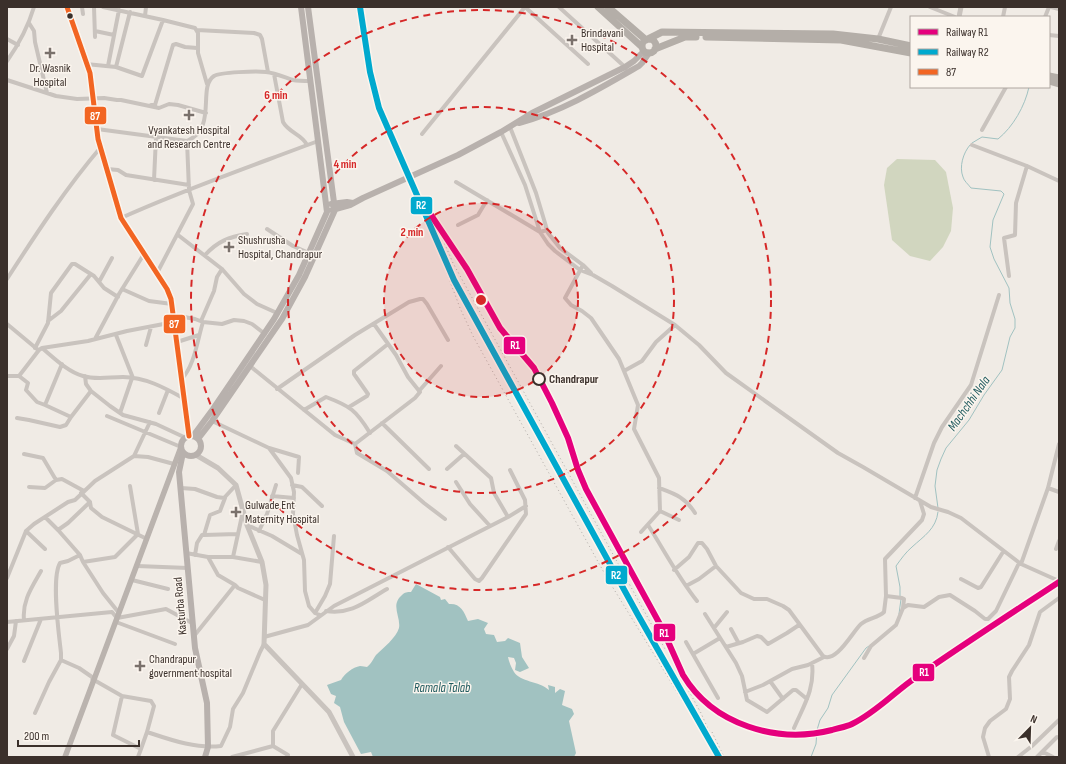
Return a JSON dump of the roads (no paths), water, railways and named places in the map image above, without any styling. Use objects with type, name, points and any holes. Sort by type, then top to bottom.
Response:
[{"type":"highway","points":[[598,7],[647,50]]},
{"type":"highway","points":[[608,7],[647,39],[654,42],[656,46],[647,50]]},
{"type":"highway","points":[[647,50],[642,43],[662,32],[833,34],[878,39],[910,46]]},
{"type":"highway","points":[[647,50],[691,36],[841,40],[910,53]]},
{"type":"main road","points":[[66,7],[90,73],[97,130],[121,218],[156,275],[167,289],[172,304],[183,398],[191,437],[201,447],[196,455],[190,456],[182,450]]},
{"type":"main road","points":[[191,437],[213,409],[265,334],[299,275],[327,212],[301,7]]},
{"type":"main road","points":[[65,757],[174,464],[182,450],[182,443],[212,421],[274,331],[305,277],[335,206],[308,7]]},
{"type":"main road","points":[[327,204],[335,206],[353,203],[458,155],[502,132],[532,113],[634,62],[647,50]]},
{"type":"main road","points":[[511,126],[535,119],[593,92],[639,66],[642,63],[647,50]]},
{"type":"main road","points":[[317,139],[325,135]]},
{"type":"main road","points":[[327,212],[335,206]]},
{"type":"main road","name":"Kasturba Road","points":[[182,450],[179,472],[192,623],[195,648],[207,704],[208,747],[205,757]]},
{"type":"street","points":[[7,61],[18,45],[29,23],[34,7]]},
{"type":"street","points":[[82,7],[83,14]]},
{"type":"street","points":[[94,7],[95,37]]},
{"type":"street","points":[[103,7],[192,27],[196,30],[254,33],[260,35],[268,72]]},
{"type":"street","points":[[145,16],[146,7]]},
{"type":"street","points":[[422,134],[525,7],[588,64]]},
{"type":"street","points":[[559,7],[624,67]]},
{"type":"street","points":[[878,39],[891,7]]},
{"type":"street","points":[[930,7],[952,16]]},
{"type":"street","points":[[1046,16],[1050,7],[1059,9]]},
{"type":"street","points":[[108,66],[119,10]]},
{"type":"street","points":[[116,67],[130,12]]},
{"type":"street","points":[[86,64],[116,67],[142,76],[163,20]]},
{"type":"street","points":[[29,23],[34,31],[34,42],[47,93]]},
{"type":"street","points":[[97,130],[187,141],[194,138],[199,132],[206,113],[207,84],[197,48],[198,33],[196,30]]},
{"type":"street","points":[[95,31],[114,35]]},
{"type":"street","points":[[7,39],[18,45]]},
{"type":"street","points":[[150,105],[155,105],[173,45],[176,44],[185,47],[197,48]]},
{"type":"street","points":[[207,84],[213,77],[221,74],[268,72],[295,80],[311,81]]},
{"type":"street","points":[[274,74],[283,122],[287,128],[304,139],[307,145]]},
{"type":"street","points":[[7,80],[47,93],[77,99],[104,98],[150,105],[159,108],[169,104],[206,113]]},
{"type":"street","points":[[982,130],[1005,88]]},
{"type":"street","points":[[511,126],[534,186],[547,230],[552,239],[560,248],[583,265],[593,275]]},
{"type":"street","points":[[502,132],[525,184],[540,232],[555,251],[580,270],[593,275],[675,325],[699,345],[718,366],[730,376],[838,453],[931,507],[948,512],[967,522],[1020,564],[1059,581]]},
{"type":"street","points":[[154,180],[156,137]]},
{"type":"street","points":[[121,218],[188,190],[307,145],[317,139]]},
{"type":"street","points":[[156,275],[193,204],[188,190],[187,141]]},
{"type":"street","points":[[972,145],[1059,180]]},
{"type":"street","points":[[7,279],[44,222],[101,147]]},
{"type":"street","points":[[1009,276],[1004,238],[1015,235],[1016,203],[1027,166]]},
{"type":"street","points":[[107,169],[118,170],[126,175],[188,185]]},
{"type":"street","points":[[456,182],[540,232],[547,230]]},
{"type":"street","points":[[458,225],[478,215],[487,200]]},
{"type":"street","points":[[267,229],[293,246],[309,253]]},
{"type":"street","points":[[178,234],[222,269],[244,294],[257,304],[276,313]]},
{"type":"street","points":[[205,255],[220,242],[234,236],[248,234]]},
{"type":"street","points":[[95,339],[122,289],[144,254]]},
{"type":"street","points":[[99,282],[112,258]]},
{"type":"street","points":[[20,376],[39,349],[48,322],[51,293],[72,265],[75,264],[90,274],[104,288],[118,297]]},
{"type":"street","points":[[583,265],[565,298],[571,305],[591,318],[614,350],[638,405],[634,429],[658,476],[660,511],[641,532]]},
{"type":"street","points":[[181,380],[187,374],[191,366],[202,321],[214,291],[217,278],[222,269]]},
{"type":"street","points":[[48,322],[61,311],[90,274]]},
{"type":"street","points":[[122,289],[149,301],[172,304]]},
{"type":"street","points":[[915,498],[934,443],[942,427],[971,385],[999,295]]},
{"type":"street","points":[[278,389],[355,335],[410,302],[420,299],[427,304],[448,340]]},
{"type":"street","points":[[173,315],[222,324],[234,320],[244,321],[252,324],[265,334]]},
{"type":"street","points":[[39,349],[88,342],[95,339],[174,322]]},
{"type":"street","points":[[374,324],[396,355],[408,377],[419,391]]},
{"type":"street","points":[[624,371],[642,361],[656,342],[675,325]]},
{"type":"street","points":[[8,327],[81,376],[108,379],[123,377],[152,382],[183,398]]},
{"type":"street","points":[[146,344],[151,327]]},
{"type":"street","points":[[116,335],[132,378],[120,413]]},
{"type":"street","points":[[177,342],[199,335]]},
{"type":"street","points":[[349,407],[368,394],[354,374],[354,370],[388,344]]},
{"type":"street","points":[[45,405],[62,364]]},
{"type":"street","points":[[250,366],[335,435],[355,444]]},
{"type":"street","points":[[355,444],[416,398],[420,392],[419,391],[441,366]]},
{"type":"street","points":[[7,376],[20,376],[28,383],[26,390],[37,402],[71,417]]},
{"type":"street","points":[[86,376],[86,384],[91,391],[120,413],[191,437]]},
{"type":"street","points":[[159,412],[168,390]]},
{"type":"street","points":[[16,418],[60,427],[66,425],[91,391]]},
{"type":"street","points":[[304,410],[326,397],[349,407],[362,420],[370,433]]},
{"type":"street","points":[[107,416],[182,450]]},
{"type":"street","points":[[212,421],[269,448],[299,457],[298,473]]},
{"type":"street","points":[[7,578],[8,570],[26,531],[34,524],[68,502],[76,500],[82,492],[95,481],[134,456],[150,422]]},
{"type":"street","points":[[382,423],[429,470]]},
{"type":"street","points":[[355,444],[357,453],[387,471],[445,519]]},
{"type":"street","points":[[903,608],[908,605],[924,607],[939,597],[950,595],[985,619],[988,619],[996,611],[1020,564],[1048,488],[1059,444]]},
{"type":"street","points":[[456,446],[491,478],[494,493],[508,517]]},
{"type":"street","points":[[269,448],[290,478],[294,492],[293,514],[304,560],[305,591],[309,606],[315,613],[320,615]]},
{"type":"street","points":[[24,454],[43,458],[56,480]]},
{"type":"street","points":[[447,469],[464,454]]},
{"type":"street","points":[[148,732],[177,742],[208,747],[221,746],[230,727],[233,709],[243,693],[264,644],[266,585],[262,562],[247,525],[236,486],[218,468],[196,455]]},
{"type":"street","points":[[134,456],[148,457],[174,464]]},
{"type":"street","points":[[448,548],[476,581],[481,580],[525,517],[527,510],[510,470]]},
{"type":"street","points":[[29,486],[45,488],[56,480],[64,479],[82,492],[90,502],[91,508],[102,517],[147,539]]},
{"type":"street","points":[[456,482],[470,504],[490,526]]},
{"type":"street","points":[[259,530],[267,514],[276,485]]},
{"type":"street","points":[[292,485],[302,487],[322,506]]},
{"type":"street","points":[[130,486],[138,534]]},
{"type":"street","points":[[204,535],[209,517],[220,511],[225,498],[236,486]]},
{"type":"street","points":[[181,488],[195,489],[217,497],[225,498]]},
{"type":"street","points":[[659,488],[684,499],[695,513]]},
{"type":"street","points":[[1048,488],[1059,492]]},
{"type":"street","points":[[272,496],[294,498]]},
{"type":"street","points":[[745,692],[792,669],[812,663],[824,657],[832,656],[839,651],[862,623],[884,612],[886,596],[885,559],[922,520],[924,514],[920,501]]},
{"type":"street","points":[[58,530],[68,523],[90,502]]},
{"type":"street","points":[[264,637],[308,625],[326,611],[508,517],[526,506]]},
{"type":"street","points":[[233,557],[243,510]]},
{"type":"street","points":[[660,511],[679,520]]},
{"type":"street","points":[[45,517],[80,555],[118,617]]},
{"type":"street","points":[[247,525],[302,554]]},
{"type":"street","points":[[648,525],[667,554],[674,570],[697,601]]},
{"type":"street","points":[[26,531],[45,549]]},
{"type":"street","points":[[83,562],[115,557],[138,534]]},
{"type":"street","points":[[195,555],[198,540],[202,535],[238,534]]},
{"type":"street","points":[[315,613],[330,584],[334,536]]},
{"type":"street","points":[[1056,549],[1059,541]]},
{"type":"street","points":[[674,570],[689,557],[699,542],[702,543],[716,566],[741,593],[750,598],[767,599],[789,610],[798,625],[824,657]]},
{"type":"street","points":[[961,579],[978,588],[980,587],[1003,552]]},
{"type":"street","points":[[186,553],[208,557],[233,557],[262,562]]},
{"type":"street","points":[[36,713],[49,682],[61,660],[56,584],[58,566],[61,562],[68,562],[80,555]]},
{"type":"street","points":[[208,557],[218,575],[238,588],[265,600]]},
{"type":"street","points":[[137,566],[188,568]]},
{"type":"street","points":[[686,586],[699,579],[716,566]]},
{"type":"street","points":[[24,620],[23,612],[26,600],[41,571]]},
{"type":"street","points":[[132,580],[168,589]]},
{"type":"street","points":[[194,637],[235,585]]},
{"type":"street","points":[[326,611],[336,613],[346,612],[387,589]]},
{"type":"street","points":[[864,658],[871,646],[896,625],[903,608],[904,599],[886,596]]},
{"type":"street","points":[[989,757],[983,737],[985,728],[990,721],[1006,709],[1010,699],[1010,677],[1012,671],[1029,645],[1040,612],[1059,598]]},
{"type":"street","points":[[118,617],[166,610],[192,623]]},
{"type":"street","points":[[7,622],[112,612],[118,617],[175,644]]},
{"type":"street","points":[[714,628],[727,612]]},
{"type":"street","points":[[705,614],[740,669],[746,698],[749,702],[767,712],[794,690],[807,700]]},
{"type":"street","points":[[24,661],[40,619]]},
{"type":"street","points":[[7,649],[14,636],[16,621]]},
{"type":"street","points":[[726,647],[758,636],[768,644],[798,625]]},
{"type":"street","points":[[731,629],[738,642]]},
{"type":"street","points":[[693,654],[720,638]]},
{"type":"street","points":[[686,642],[718,698]]},
{"type":"street","points":[[264,644],[328,712],[353,757]]},
{"type":"street","points":[[61,660],[79,668],[92,677],[93,681],[122,696],[153,703],[154,706],[148,732],[138,757]]},
{"type":"street","points":[[794,728],[807,700],[813,680],[812,663]]},
{"type":"street","points":[[770,681],[783,699]]},
{"type":"street","points":[[273,746],[273,731],[302,684]]},
{"type":"street","points":[[122,696],[113,735],[141,749]]},
{"type":"street","points":[[1018,757],[1023,755],[1059,720]]},
{"type":"street","points":[[1037,757],[1057,737]]},
{"type":"street","points":[[232,757],[273,746],[288,755]]},
{"type":"street","points":[[1043,752],[1053,757]]},
{"type":"water","name":"Ramala Talab","points":[[416,584],[440,597],[441,600],[445,599],[449,604],[459,606],[468,621],[478,619],[488,623],[484,629],[486,634],[494,635],[497,642],[505,641],[508,638],[520,643],[522,657],[529,668],[520,672],[515,670],[516,663],[514,658],[508,657],[514,672],[521,678],[549,690],[548,685],[555,687],[555,693],[560,689],[565,691],[562,705],[572,709],[574,714],[569,721],[576,753],[574,757],[373,757],[371,752],[361,754],[344,722],[340,707],[334,703],[336,696],[331,694],[327,685],[341,680],[346,673],[354,668],[360,666],[367,667],[376,655],[392,639],[399,628],[396,607],[397,603],[403,594],[406,592],[411,592]]},
{"type":"waterway","name":"Machchhi Nala","points":[[972,143],[982,137],[998,139],[1018,116],[1029,88]]},
{"type":"waterway","name":"Machchhi Nala","points":[[938,508],[935,486],[937,470],[941,459],[946,448],[969,420],[984,395],[1002,370],[1010,337],[1015,328],[1015,319],[1010,303],[1009,288],[994,259],[990,247],[993,220],[1004,194],[1001,191],[971,188],[965,181],[961,169],[964,156],[970,145]]},
{"type":"waterway","name":"Machchhi Nala","points":[[900,596],[896,566],[908,551],[932,528],[938,512]]},
{"type":"waterway","name":"Machchhi Nala","points":[[899,614],[901,599]]},
{"type":"waterway","name":"Machchhi Nala","points":[[811,757],[816,744],[817,730],[820,720],[828,708],[832,695],[869,646]]},
{"type":"railway","points":[[427,209],[467,269],[500,328],[534,368],[568,438],[578,470],[586,489],[662,628],[683,675],[696,692],[711,707],[729,718],[748,726],[769,732],[790,734],[811,734],[850,725],[870,714],[935,664],[1059,582]]},
{"type":"railway","points":[[426,217],[460,308],[473,336],[607,578],[717,757]]},
{"type":"railway","points":[[443,240],[453,263],[665,649]]},
{"type":"railway","points":[[685,684],[701,713],[712,738]]},
{"type":"railway","points":[[712,732],[724,757]]},
{"type":"rail line","name":"R2","points":[[360,7],[370,72],[379,108],[454,280],[638,615],[719,757]]},
{"type":"rail line","name":"R1","points":[[427,209],[467,269],[500,328],[534,368],[568,438],[578,470],[586,489],[662,628],[683,675],[696,692],[711,707],[729,718],[748,726],[769,732],[790,734],[811,734],[850,725],[870,714],[935,664],[1059,582]]},
{"type":"place","name":"Brindavani Hospital","points":[[572,40]]},
{"type":"place","name":"Dr. Wasnik Hospital","points":[[50,53]]},
{"type":"place","name":"Vyankatesh Hospital and Research Centre","points":[[189,115]]},
{"type":"place","name":"Shushrusha Hospital, Chandrapur","points":[[229,247]]},
{"type":"place","name":"Chandrapur","points":[[539,379]]},
{"type":"place","name":"Gulwade Ent Maternity Hospital","points":[[236,512]]},
{"type":"place","name":"Chandrapur government hospital","points":[[140,666]]}]
